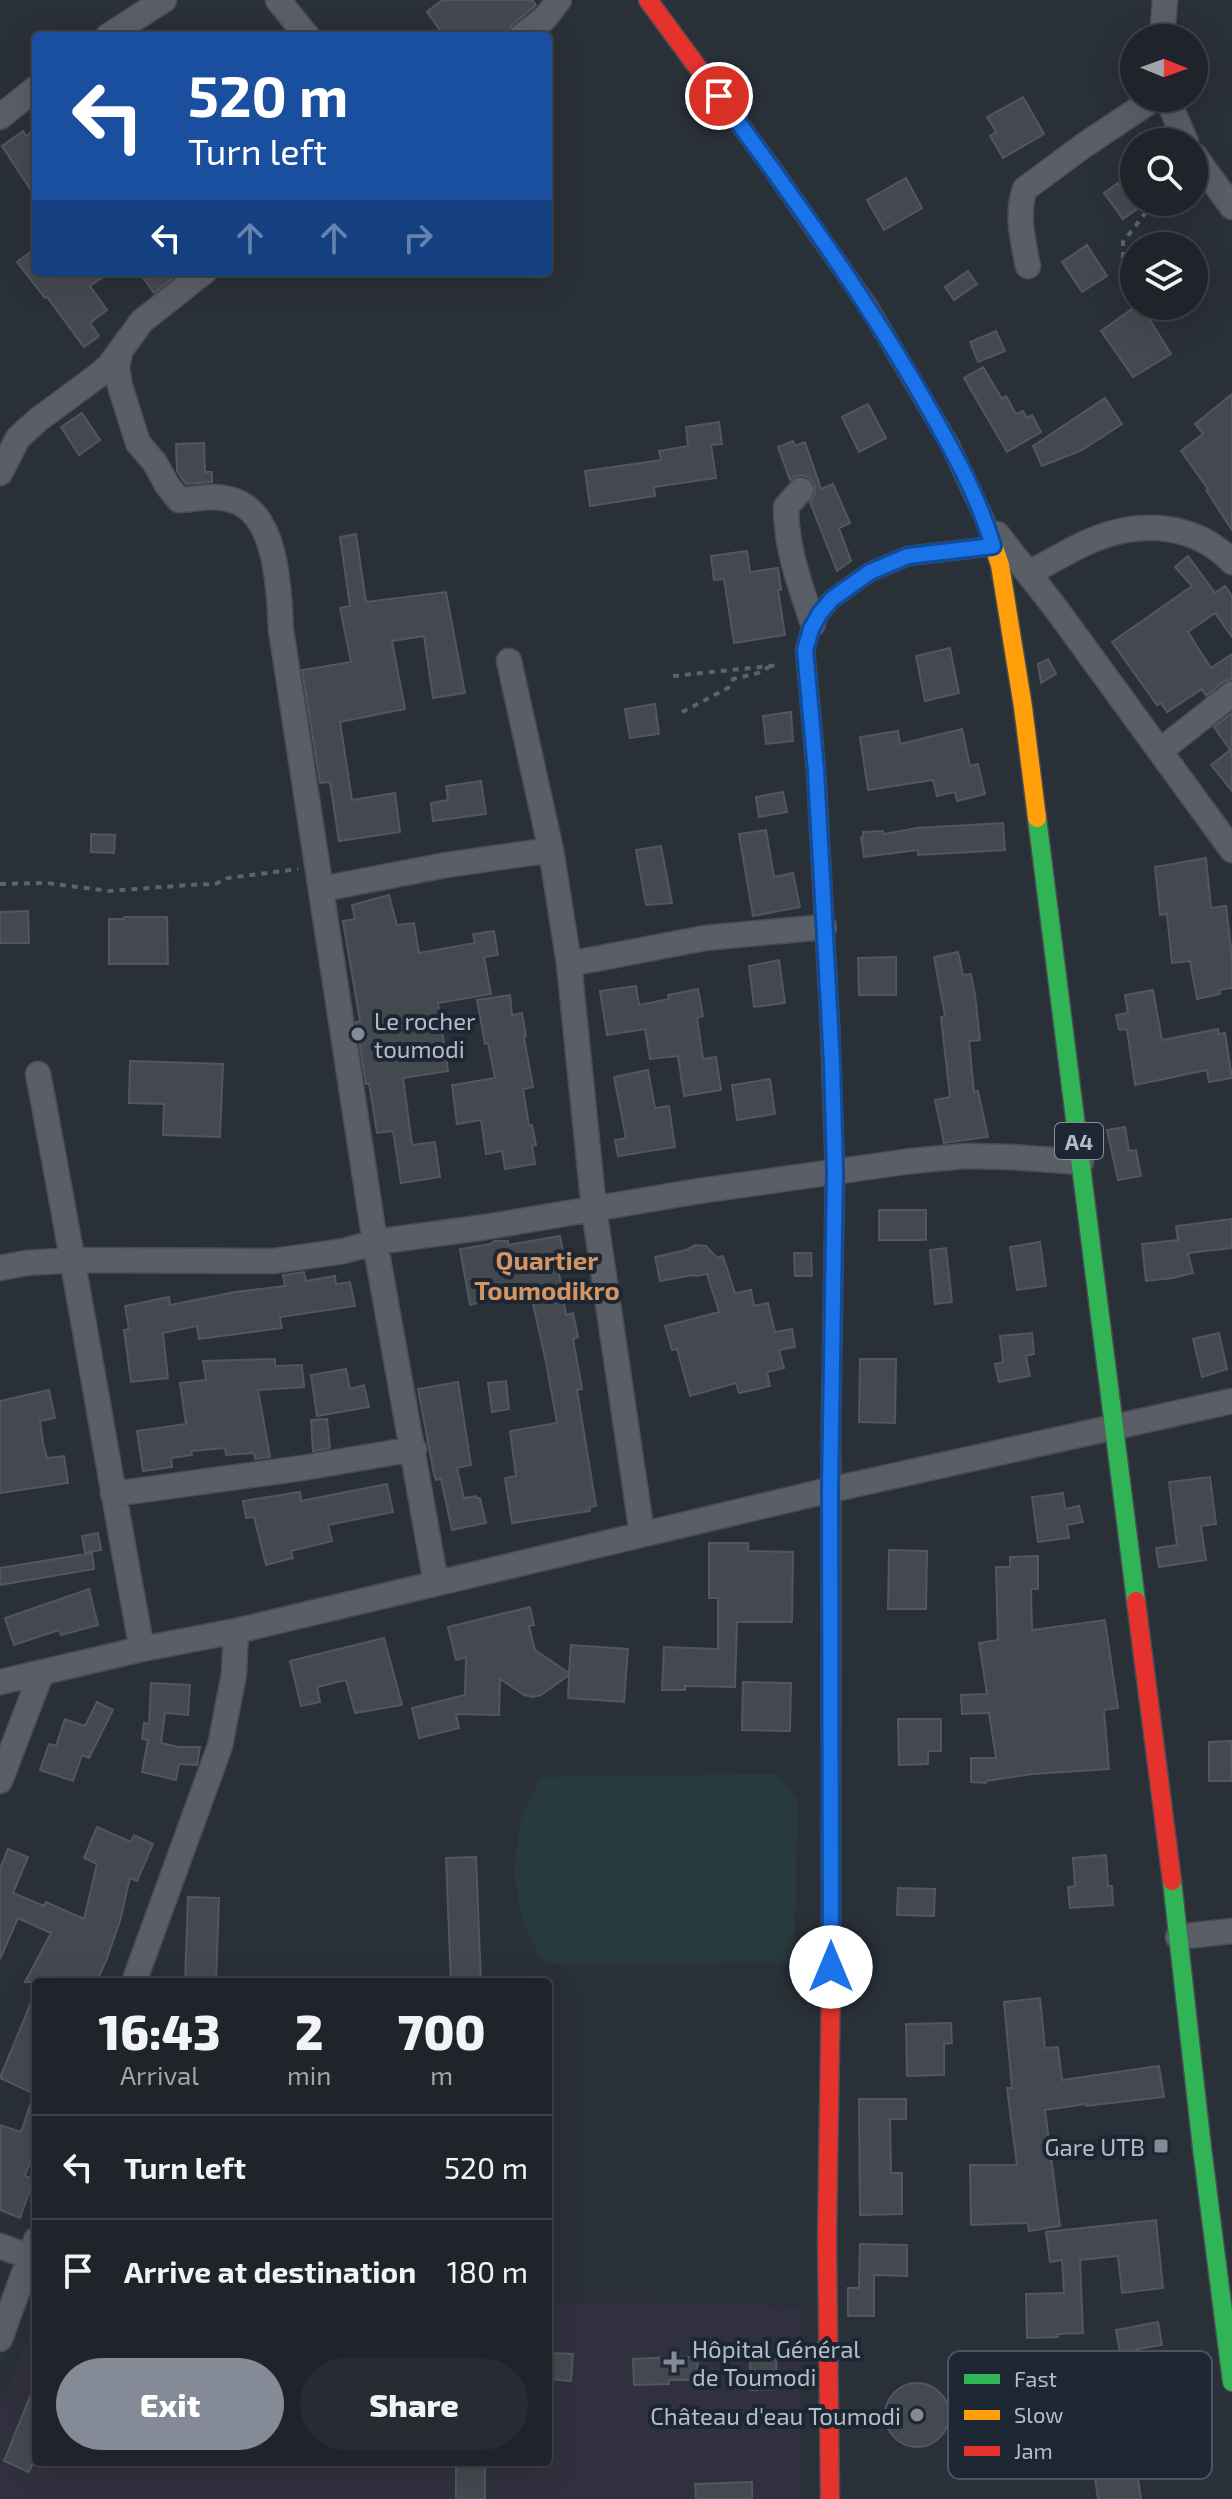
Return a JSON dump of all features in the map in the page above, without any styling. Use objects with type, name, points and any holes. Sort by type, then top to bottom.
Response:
[{"type":"main road","name":"A4","points":[[648,0],[771,167],[870,309],[948,440],[985,520],[1000,565],[1023,707],[1228,2321],[1232,2382]]},
{"type":"main road","points":[[830,2499],[827,2239],[831,1967],[830,1490],[835,1171],[816,771],[805,650],[813,624],[832,599],[870,572],[908,556],[993,546]]},
{"type":"street","points":[[114,32],[164,0]]},
{"type":"street","points":[[278,0],[304,32]]},
{"type":"street","points":[[527,32],[545,18],[559,0]]},
{"type":"street","points":[[1163,24],[1165,0]]},
{"type":"street","points":[[0,117],[32,91]]},
{"type":"street","points":[[1028,266],[1021,234],[1025,189],[1134,112]]},
{"type":"street","points":[[1208,174],[1232,207]]},
{"type":"street","points":[[0,473],[9,436],[39,419],[96,377],[120,352],[142,321],[199,276]]},
{"type":"street","points":[[120,352],[117,368],[120,386],[138,443],[179,500],[208,497],[237,501],[256,515],[266,534],[278,586],[281,630],[375,1242],[436,1583]]},
{"type":"street","points":[[801,490],[786,507],[786,527],[792,560],[813,624]]},
{"type":"street","points":[[985,520],[1029,573],[1232,850]]},
{"type":"street","points":[[1029,573],[1096,538],[1135,529],[1174,529],[1196,535],[1218,547],[1232,562]]},
{"type":"street","points":[[509,661],[551,850],[569,964],[594,1209],[642,1534]]},
{"type":"street","points":[[1160,751],[1232,694]]},
{"type":"street","points":[[320,877],[446,865],[551,850]]},
{"type":"street","points":[[569,964],[705,938],[824,927]]},
{"type":"street","points":[[38,1074],[142,1649]]},
{"type":"street","points":[[0,1268],[74,1260],[274,1261],[344,1251],[375,1242],[835,1171],[965,1156],[1081,1162]]},
{"type":"street","points":[[0,1682],[236,1631],[830,1490],[1232,1401]]},
{"type":"street","points":[[113,1494],[414,1449]]},
{"type":"street","points":[[135,1978],[220,1746],[234,1674],[236,1631]]},
{"type":"street","points":[[0,1781],[41,1674]]},
{"type":"street","points":[[1178,1937],[1232,1931]]},
{"type":"street","points":[[0,2246],[32,2249]]},
{"type":"street","points":[[0,2339],[32,2252]]},
{"type":"path","points":[[1131,232],[1143,216]]},
{"type":"path","points":[[673,676],[789,664],[805,650]]},
{"type":"path","points":[[682,712],[728,688],[733,679],[758,673],[771,666]]},
{"type":"path","points":[[0,884],[47,883],[109,891],[213,885],[228,878],[320,877]]},
{"type":"shaded area","name":"Hôpital Général de Toumodi","points":[[552,2302],[801,2306],[799,2499],[0,2499],[0,2409],[32,2326],[32,2466],[552,2466]]},
{"type":"green space","points":[[777,1774],[798,1800],[794,1963],[544,1964],[522,1919],[514,1871],[520,1822],[541,1777]]},
{"type":"building","points":[[442,0],[532,0],[536,5],[508,32],[441,32],[427,12]]},
{"type":"building","points":[[1023,97],[1044,134],[1003,158],[990,136],[996,132],[987,117]]},
{"type":"building","points":[[23,131],[26,136],[32,132],[32,192],[2,146]]},
{"type":"building","points":[[906,178],[922,208],[884,230],[867,200]]},
{"type":"building","points":[[1118,183],[1120,186],[1120,215],[1104,193]]},
{"type":"building","points":[[1087,245],[1107,276],[1082,292],[1062,262]]},
{"type":"building","points":[[32,251],[32,276],[104,276],[90,286],[107,310],[90,323],[99,336],[84,347],[17,262]]},
{"type":"building","points":[[968,271],[977,284],[954,300],[945,287]]},
{"type":"building","points":[[142,276],[175,276],[154,293]]},
{"type":"building","points":[[1120,317],[1120,320],[1150,320],[1171,354],[1133,377],[1101,331]]},
{"type":"building","points":[[996,331],[1005,351],[978,362],[970,342]]},
{"type":"building","points":[[983,367],[1002,399],[1006,396],[1016,414],[1023,411],[1027,418],[1032,415],[1041,432],[1007,452],[964,378]]},
{"type":"building","points":[[1232,394],[1232,530],[1181,451],[1203,434],[1195,424]]},
{"type":"building","points":[[1105,398],[1122,424],[1082,450],[1042,466],[1033,446]]},
{"type":"building","points":[[868,404],[886,438],[859,452],[842,417]]},
{"type":"building","points":[[82,413],[100,440],[79,455],[61,427]]},
{"type":"building","points":[[719,422],[722,444],[711,445],[716,478],[654,487],[655,496],[590,506],[585,471],[661,460],[659,451],[688,446],[686,427]]},
{"type":"building","points":[[793,441],[795,446],[805,442],[821,489],[833,484],[850,523],[839,528],[851,561],[837,571],[810,502],[815,494],[815,485],[803,475],[790,480],[778,447]]},
{"type":"building","points":[[204,443],[205,472],[212,472],[212,482],[186,484],[177,471],[176,444]]},
{"type":"building","points":[[356,534],[366,602],[446,592],[465,693],[433,698],[424,636],[392,641],[405,709],[340,722],[352,800],[395,793],[400,832],[339,841],[330,782],[320,783],[302,670],[351,662],[340,608],[350,606],[340,537]]},
{"type":"building","points":[[747,551],[750,572],[778,568],[785,635],[734,643],[724,579],[714,580],[711,556]]},
{"type":"building","points":[[1188,556],[1215,593],[1225,586],[1232,596],[1232,637],[1215,613],[1188,632],[1211,668],[1232,654],[1232,679],[1223,682],[1206,696],[1202,689],[1167,712],[1161,703],[1157,705],[1112,642],[1192,586],[1175,567]]},
{"type":"building","points":[[950,648],[959,693],[925,701],[916,656]]},
{"type":"building","points":[[1048,659],[1056,674],[1041,683],[1038,664]]},
{"type":"building","points":[[655,704],[659,734],[630,738],[625,709]]},
{"type":"building","points":[[791,712],[793,741],[766,744],[763,716]]},
{"type":"building","points":[[1232,713],[1232,791],[1211,765],[1230,750],[1214,727]]},
{"type":"building","points":[[962,729],[970,766],[978,764],[985,794],[957,801],[955,792],[937,796],[933,780],[868,790],[860,737],[898,731],[900,744]]},
{"type":"building","points":[[481,781],[486,814],[433,821],[431,803],[448,800],[446,786]]},
{"type":"building","points":[[783,792],[787,812],[759,817],[756,797]]},
{"type":"building","points":[[1003,823],[1005,850],[918,855],[918,850],[864,857],[863,832],[883,831],[884,834],[917,828]]},
{"type":"building","points":[[766,830],[774,877],[793,873],[800,907],[753,916],[739,834]]},
{"type":"building","points":[[91,834],[115,835],[114,853],[91,852]]},
{"type":"building","points":[[661,846],[672,903],[646,905],[636,850]]},
{"type":"building","points":[[1206,858],[1211,908],[1226,906],[1232,988],[1197,999],[1190,961],[1172,963],[1167,914],[1160,915],[1155,867]]},
{"type":"building","points":[[389,895],[397,925],[414,923],[419,953],[475,943],[473,934],[494,931],[498,955],[484,957],[491,994],[438,1003],[448,1071],[403,1078],[412,1145],[435,1142],[440,1177],[401,1183],[393,1131],[377,1133],[369,1083],[366,1084],[356,1022],[360,1021],[343,921],[355,919],[352,905]]},
{"type":"building","points":[[28,911],[29,943],[0,943],[0,912]]},
{"type":"building","points":[[167,917],[168,964],[109,964],[109,919]]},
{"type":"building","points":[[958,952],[963,975],[971,974],[975,995],[980,1040],[969,1041],[974,1092],[978,1091],[988,1137],[944,1143],[935,1100],[950,1097],[941,1017],[945,1016],[934,957]]},
{"type":"building","points":[[896,957],[896,995],[859,995],[858,958]]},
{"type":"building","points":[[779,960],[785,1003],[754,1007],[749,966]]},
{"type":"building","points":[[636,986],[639,1005],[698,989],[703,1016],[697,1018],[703,1059],[716,1057],[721,1090],[684,1096],[678,1056],[650,1059],[645,1029],[607,1035],[600,991]]},
{"type":"building","points":[[1153,990],[1162,1040],[1218,1029],[1219,1034],[1225,1033],[1232,1078],[1209,1082],[1207,1070],[1135,1085],[1127,1029],[1119,1030],[1116,1015],[1128,1013],[1125,995]]},
{"type":"building","points":[[510,995],[512,1015],[522,1013],[526,1036],[533,1087],[523,1089],[529,1126],[532,1125],[536,1145],[532,1146],[535,1164],[505,1169],[502,1151],[486,1154],[481,1120],[457,1124],[452,1085],[495,1078],[477,1000]]},
{"type":"building","points":[[130,1061],[223,1064],[220,1137],[163,1135],[164,1104],[129,1103]]},
{"type":"building","points":[[648,1070],[655,1108],[669,1106],[675,1147],[618,1156],[615,1140],[626,1138],[614,1077]]},
{"type":"building","points":[[770,1079],[775,1114],[737,1120],[732,1085]]},
{"type":"building","points":[[1125,1127],[1129,1151],[1136,1150],[1141,1176],[1118,1180],[1107,1130]]},
{"type":"building","points":[[879,1210],[926,1210],[926,1240],[879,1240]]},
{"type":"building","points":[[1232,1219],[1232,1248],[1188,1253],[1193,1273],[1146,1281],[1142,1244],[1178,1240],[1176,1226]]},
{"type":"building","points":[[560,1236],[566,1267],[558,1268],[566,1315],[573,1313],[578,1337],[573,1339],[582,1389],[577,1390],[596,1506],[589,1507],[590,1511],[512,1523],[505,1478],[516,1476],[510,1431],[557,1423],[546,1362],[531,1295],[491,1299],[470,1305],[460,1249],[494,1241],[508,1241],[508,1245]]},
{"type":"building","points":[[1040,1242],[1046,1286],[1017,1290],[1010,1247]]},
{"type":"building","points":[[695,1245],[706,1246],[717,1258],[723,1256],[735,1293],[751,1290],[754,1306],[768,1303],[775,1332],[792,1329],[795,1347],[779,1350],[784,1368],[767,1372],[770,1386],[739,1393],[736,1383],[690,1396],[677,1349],[672,1350],[665,1326],[719,1312],[707,1274],[660,1281],[655,1257]]},
{"type":"building","points":[[946,1248],[952,1302],[935,1304],[930,1250]]},
{"type":"building","points":[[794,1253],[811,1253],[812,1276],[795,1276]]},
{"type":"building","points":[[304,1272],[306,1281],[335,1276],[336,1284],[350,1282],[355,1306],[280,1317],[282,1328],[199,1339],[197,1326],[163,1333],[168,1378],[131,1382],[124,1330],[129,1329],[125,1306],[169,1297],[170,1305],[285,1286],[283,1275]]},
{"type":"building","points":[[1032,1333],[1034,1354],[1026,1356],[1030,1376],[999,1382],[995,1364],[1003,1362],[1000,1336]]},
{"type":"building","points":[[1219,1333],[1227,1369],[1202,1377],[1193,1339]]},
{"type":"building","points":[[275,1359],[275,1366],[302,1365],[304,1387],[258,1390],[270,1457],[255,1459],[254,1453],[226,1455],[225,1448],[191,1451],[192,1455],[171,1458],[172,1467],[143,1471],[137,1431],[186,1424],[180,1383],[206,1380],[203,1361]]},
{"type":"building","points":[[860,1359],[896,1359],[895,1423],[859,1422]]},
{"type":"building","points":[[346,1369],[350,1389],[364,1385],[369,1407],[317,1416],[311,1375]]},
{"type":"building","points":[[506,1381],[509,1409],[492,1412],[488,1383]]},
{"type":"building","points":[[458,1382],[471,1465],[457,1468],[464,1498],[480,1498],[486,1523],[452,1530],[441,1479],[436,1480],[434,1474],[418,1389]]},
{"type":"building","points":[[49,1390],[55,1418],[40,1421],[43,1443],[47,1458],[64,1456],[68,1483],[0,1493],[0,1401]]},
{"type":"building","points":[[327,1419],[330,1448],[313,1451],[311,1420]]},
{"type":"building","points":[[1210,1477],[1216,1524],[1201,1526],[1206,1560],[1159,1567],[1156,1548],[1177,1545],[1169,1482]]},
{"type":"building","points":[[387,1484],[393,1512],[328,1525],[332,1541],[291,1551],[293,1558],[266,1565],[254,1517],[246,1518],[243,1501],[300,1492],[301,1501]]},
{"type":"building","points":[[1063,1493],[1065,1509],[1079,1506],[1083,1522],[1067,1525],[1069,1538],[1038,1542],[1032,1497]]},
{"type":"building","points":[[98,1533],[101,1550],[85,1553],[82,1536]]},
{"type":"building","points":[[709,1543],[748,1543],[748,1551],[793,1552],[792,1622],[737,1622],[735,1687],[685,1686],[685,1690],[662,1690],[664,1647],[718,1649],[718,1598],[709,1598]]},
{"type":"building","points":[[889,1550],[927,1551],[926,1609],[888,1609]]},
{"type":"building","points":[[92,1553],[94,1569],[0,1585],[0,1568]]},
{"type":"building","points":[[1038,1556],[1038,1589],[1031,1589],[1032,1630],[1105,1620],[1118,1708],[1104,1710],[1109,1769],[1033,1774],[986,1783],[971,1782],[971,1758],[996,1758],[989,1713],[962,1714],[961,1695],[987,1694],[979,1643],[998,1640],[996,1567],[1010,1567],[1010,1557]]},
{"type":"building","points":[[89,1589],[98,1625],[61,1635],[59,1630],[14,1645],[5,1618]]},
{"type":"building","points":[[530,1607],[534,1625],[529,1626],[535,1650],[569,1673],[571,1645],[628,1649],[624,1702],[568,1698],[569,1675],[541,1695],[533,1697],[524,1695],[500,1679],[499,1715],[456,1714],[459,1728],[419,1738],[412,1708],[465,1695],[466,1657],[456,1660],[448,1627]]},
{"type":"building","points":[[384,1638],[402,1705],[355,1713],[346,1680],[317,1687],[320,1702],[301,1706],[290,1661]]},
{"type":"building","points":[[743,1682],[791,1683],[790,1731],[742,1730]]},
{"type":"building","points":[[151,1683],[190,1685],[188,1715],[165,1713],[161,1743],[200,1747],[197,1765],[179,1764],[176,1780],[142,1772],[148,1740],[142,1739],[144,1723],[149,1724]]},
{"type":"building","points":[[97,1702],[113,1710],[89,1758],[82,1755],[73,1781],[40,1770],[49,1744],[56,1746],[65,1719],[85,1726]]},
{"type":"building","points":[[898,1719],[941,1719],[941,1751],[928,1751],[928,1764],[899,1765]]},
{"type":"building","points":[[1231,1741],[1232,1781],[1209,1781],[1209,1742]]},
{"type":"building","points":[[97,1827],[131,1842],[134,1835],[153,1844],[137,1881],[130,1878],[120,1921],[98,1978],[32,1978],[32,1982],[25,1982],[51,1933],[18,1918],[0,1959],[0,1869],[8,1849],[28,1857],[13,1893],[44,1906],[46,1902],[84,1919],[97,1864],[84,1858]]},
{"type":"building","points":[[1106,1855],[1113,1905],[1070,1908],[1068,1887],[1075,1886],[1073,1858]]},
{"type":"building","points":[[476,1857],[481,1978],[451,1978],[446,1858]]},
{"type":"building","points":[[898,1888],[935,1889],[934,1916],[897,1915]]},
{"type":"building","points":[[188,1897],[219,1898],[216,1978],[185,1978]]},
{"type":"building","points":[[1040,1998],[1045,2048],[1058,2047],[1062,2080],[1159,2066],[1164,2097],[1045,2110],[1060,2226],[1029,2231],[1028,2223],[971,2225],[970,2165],[1017,2165],[1007,2088],[1012,2088],[1004,2002]]},
{"type":"building","points":[[32,2000],[32,2093],[0,2078]]},
{"type":"building","points":[[951,2023],[952,2043],[944,2044],[944,2075],[907,2076],[906,2024]]},
{"type":"building","points":[[32,2099],[32,2156],[25,2176],[32,2178],[32,2185],[20,2218],[0,2210],[0,2125],[21,2132]]},
{"type":"building","points":[[859,2099],[906,2099],[906,2119],[890,2119],[891,2173],[902,2173],[902,2214],[860,2215]]},
{"type":"building","points":[[1156,2220],[1163,2288],[1122,2293],[1118,2256],[1080,2260],[1083,2333],[1027,2338],[1026,2294],[1064,2293],[1062,2260],[1050,2262],[1046,2232]]},
{"type":"building","points":[[860,2244],[907,2245],[907,2276],[874,2275],[874,2316],[848,2316],[848,2288],[859,2288]]},
{"type":"building","points":[[1158,2322],[1162,2345],[1120,2351],[1116,2330]]},
{"type":"building","points":[[552,2353],[573,2354],[571,2381],[552,2379]]},
{"type":"building","points":[[698,2357],[697,2380],[634,2385],[633,2359]]},
{"type":"building","points":[[776,2358],[777,2389],[751,2390],[750,2359]]},
{"type":"building","name":"Château d'eau Toumodi","points":[[917,2383],[929,2386],[946,2403],[946,2427],[929,2444],[917,2447],[905,2444],[888,2427],[885,2415],[888,2403],[905,2386]]},
{"type":"building","points":[[32,2391],[32,2465],[29,2472],[4,2461]]},
{"type":"building","points":[[456,2466],[485,2466],[485,2499],[456,2499]]},
{"type":"building","points":[[1095,2479],[1138,2479],[1141,2499],[1098,2499]]},
{"type":"building","points":[[752,2482],[752,2499],[696,2499],[695,2484]]},
{"type":"traffic: fast","points":[[842,592],[870,572],[908,556],[993,546]]},
{"type":"traffic: fast","points":[[1037,818],[1136,1601]]},
{"type":"traffic: fast","points":[[830,1027],[835,1171],[831,1425]]},
{"type":"traffic: fast","points":[[1172,1881],[1232,2382]]},
{"type":"traffic: slow","points":[[950,445],[985,520],[1000,565],[1037,818]]},
{"type":"traffic: slow","points":[[830,1027],[816,771],[805,650],[820,613],[842,592]]},
{"type":"traffic: slow","points":[[831,1425],[831,1981]]},
{"type":"traffic: jam","points":[[648,0],[771,167],[870,309],[950,445]]},
{"type":"traffic: jam","points":[[1136,1601],[1172,1881]]},
{"type":"traffic: jam","points":[[830,2499],[827,2239],[831,1981]]},
{"type":"place","name":"Le rocher toumodi","points":[[358,1034]]},
{"type":"place","name":"Gare UTB","points":[[1161,2146]]},
{"type":"place","name":"Hôpital Général de Toumodi","points":[[674,2362]]},
{"type":"place","name":"Château d'eau Toumodi","points":[[917,2415]]},
{"type":"district","name":"Quartier Toumodikro","points":[[547,1274]]},
{"type":"route","points":[[719,96],[870,309],[948,440],[985,520],[993,546],[908,556],[870,572],[832,599],[820,613],[805,650],[816,771],[835,1171],[830,1490],[831,1967]]}]
